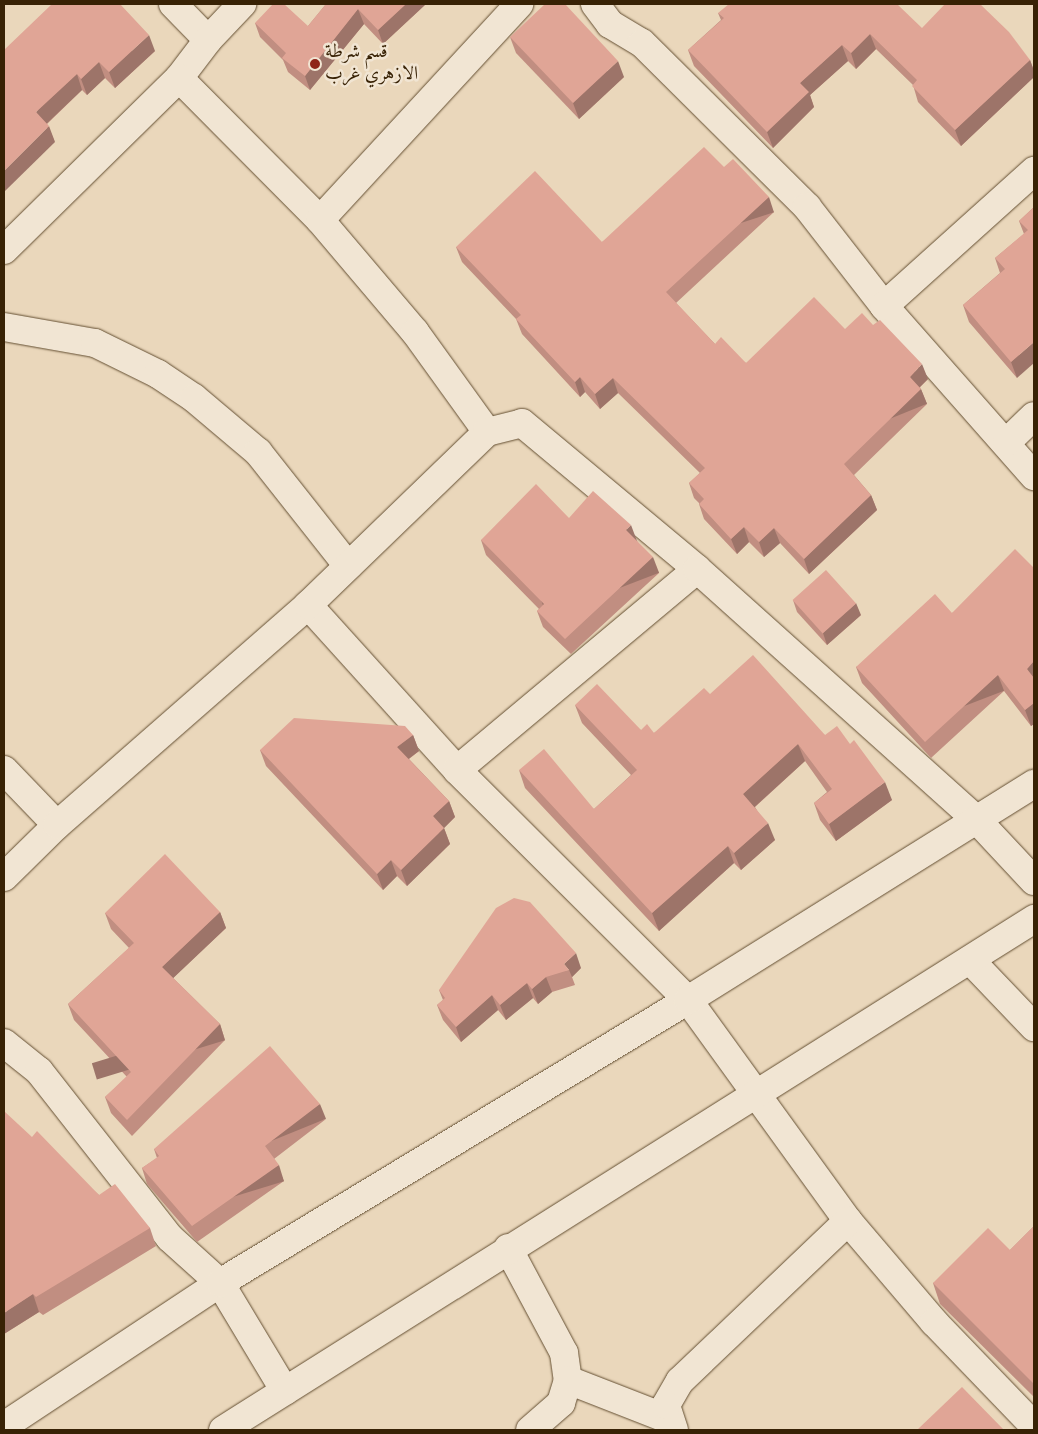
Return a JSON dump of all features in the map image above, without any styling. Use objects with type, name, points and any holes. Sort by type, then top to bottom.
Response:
[{"type":"street","points":[[173,4],[208,40]]},
{"type":"street","points":[[4,250],[179,78],[208,40],[242,4]]},
{"type":"street","points":[[320,220],[520,4]]},
{"type":"street","points":[[595,4],[610,24],[642,43],[807,207],[884,306],[1007,442],[1034,476]]},
{"type":"street","points":[[179,78],[320,220],[415,332],[488,432]]},
{"type":"street","points":[[884,306],[1034,171]]},
{"type":"street","points":[[4,327],[95,343],[158,374],[194,398],[258,452],[348,566]]},
{"type":"street","points":[[1007,442],[1034,416]]},
{"type":"street","points":[[4,877],[57,825],[308,605],[488,432],[522,423],[697,569],[976,819],[1034,881]]},
{"type":"street","points":[[456,770],[697,569]]},
{"type":"street","points":[[308,605],[456,770],[688,1000],[848,1220],[934,1322],[1034,1426]]},
{"type":"street","points":[[4,770],[57,825]]},
{"type":"street","points":[[4,1426],[220,1282],[688,1000],[1034,784]]},
{"type":"street","points":[[223,1430],[508,1248],[1034,919]]},
{"type":"street","points":[[970,960],[1034,1027]]},
{"type":"street","points":[[4,1043],[39,1071],[170,1238],[220,1282],[285,1392]]},
{"type":"street","points":[[671,1425],[666,1405],[680,1380],[848,1220]]},
{"type":"street","points":[[508,1248],[564,1353],[568,1380],[561,1402],[530,1430]]},
{"type":"street","points":[[568,1380],[671,1425]]},
{"type":"building","points":[[52,4],[120,4],[149,35],[109,72],[99,62],[81,79],[77,74],[36,112],[49,126],[4,171],[4,50]]},
{"type":"building","points":[[273,4],[284,4],[308,26],[326,4],[406,4],[378,30],[358,9],[305,76],[282,58],[286,53],[255,23]]},
{"type":"building","points":[[545,4],[565,4],[618,61],[573,103],[510,37]]},
{"type":"building","points":[[729,4],[897,4],[922,28],[945,4],[980,4],[1009,32],[1030,60],[955,130],[912,86],[917,80],[870,34],[851,53],[842,45],[800,83],[809,92],[767,132],[688,50],[724,18],[718,13]]},
{"type":"building","points":[[704,147],[724,167],[733,159],[769,197],[666,292],[715,344],[721,337],[746,363],[814,297],[845,329],[862,313],[873,325],[880,320],[922,364],[910,377],[921,389],[844,464],[871,495],[804,559],[774,528],[759,542],[744,527],[731,539],[699,504],[704,499],[689,483],[705,468],[613,378],[595,394],[580,377],[575,382],[516,319],[521,315],[456,247],[535,171],[602,242]]},
{"type":"building","points":[[1034,207],[1034,342],[1011,362],[963,305],[1005,269],[995,258],[1028,230],[1019,221]]},
{"type":"building","points":[[536,484],[569,518],[593,491],[631,525],[626,530],[653,557],[565,639],[537,611],[544,604],[481,540]]},
{"type":"building","points":[[1015,549],[1034,568],[1034,661],[1027,669],[1034,678],[1034,703],[1025,710],[998,675],[925,742],[856,667],[935,594],[952,613]]},
{"type":"building","points":[[826,570],[856,603],[823,634],[793,600]]},
{"type":"building","points":[[753,655],[825,735],[837,726],[850,744],[854,740],[885,782],[829,824],[814,803],[832,789],[798,744],[743,794],[768,823],[734,853],[728,846],[652,913],[519,770],[544,749],[594,809],[637,770],[575,705],[597,684],[641,730],[647,724],[654,733],[704,688],[710,694]]},
{"type":"building","points":[[294,718],[405,726],[413,735],[397,747],[449,801],[433,816],[444,828],[401,870],[391,860],[377,874],[260,750]]},
{"type":"building","points":[[165,854],[220,912],[162,967],[220,1024],[127,1120],[105,1097],[131,1072],[68,1004],[134,943],[105,913]]},
{"type":"building","points":[[514,898],[530,902],[576,953],[564,964],[569,970],[546,977],[532,989],[527,983],[500,1005],[492,995],[456,1027],[437,1005],[445,998],[439,990],[496,908]]},
{"type":"building","points":[[270,1046],[320,1104],[265,1146],[279,1165],[192,1226],[142,1168],[159,1156],[154,1149]]},
{"type":"building","points":[[4,1111],[32,1137],[37,1131],[99,1195],[115,1184],[150,1228],[36,1297],[33,1294],[4,1313]]},
{"type":"building","points":[[1034,1226],[1034,1384],[933,1283],[988,1228],[1010,1250]]},
{"type":"building","points":[[962,1387],[1004,1430],[917,1430]]},
{"type":"place","name":"قسم شرطة الازهري غرب","points":[[315,64]]}]
